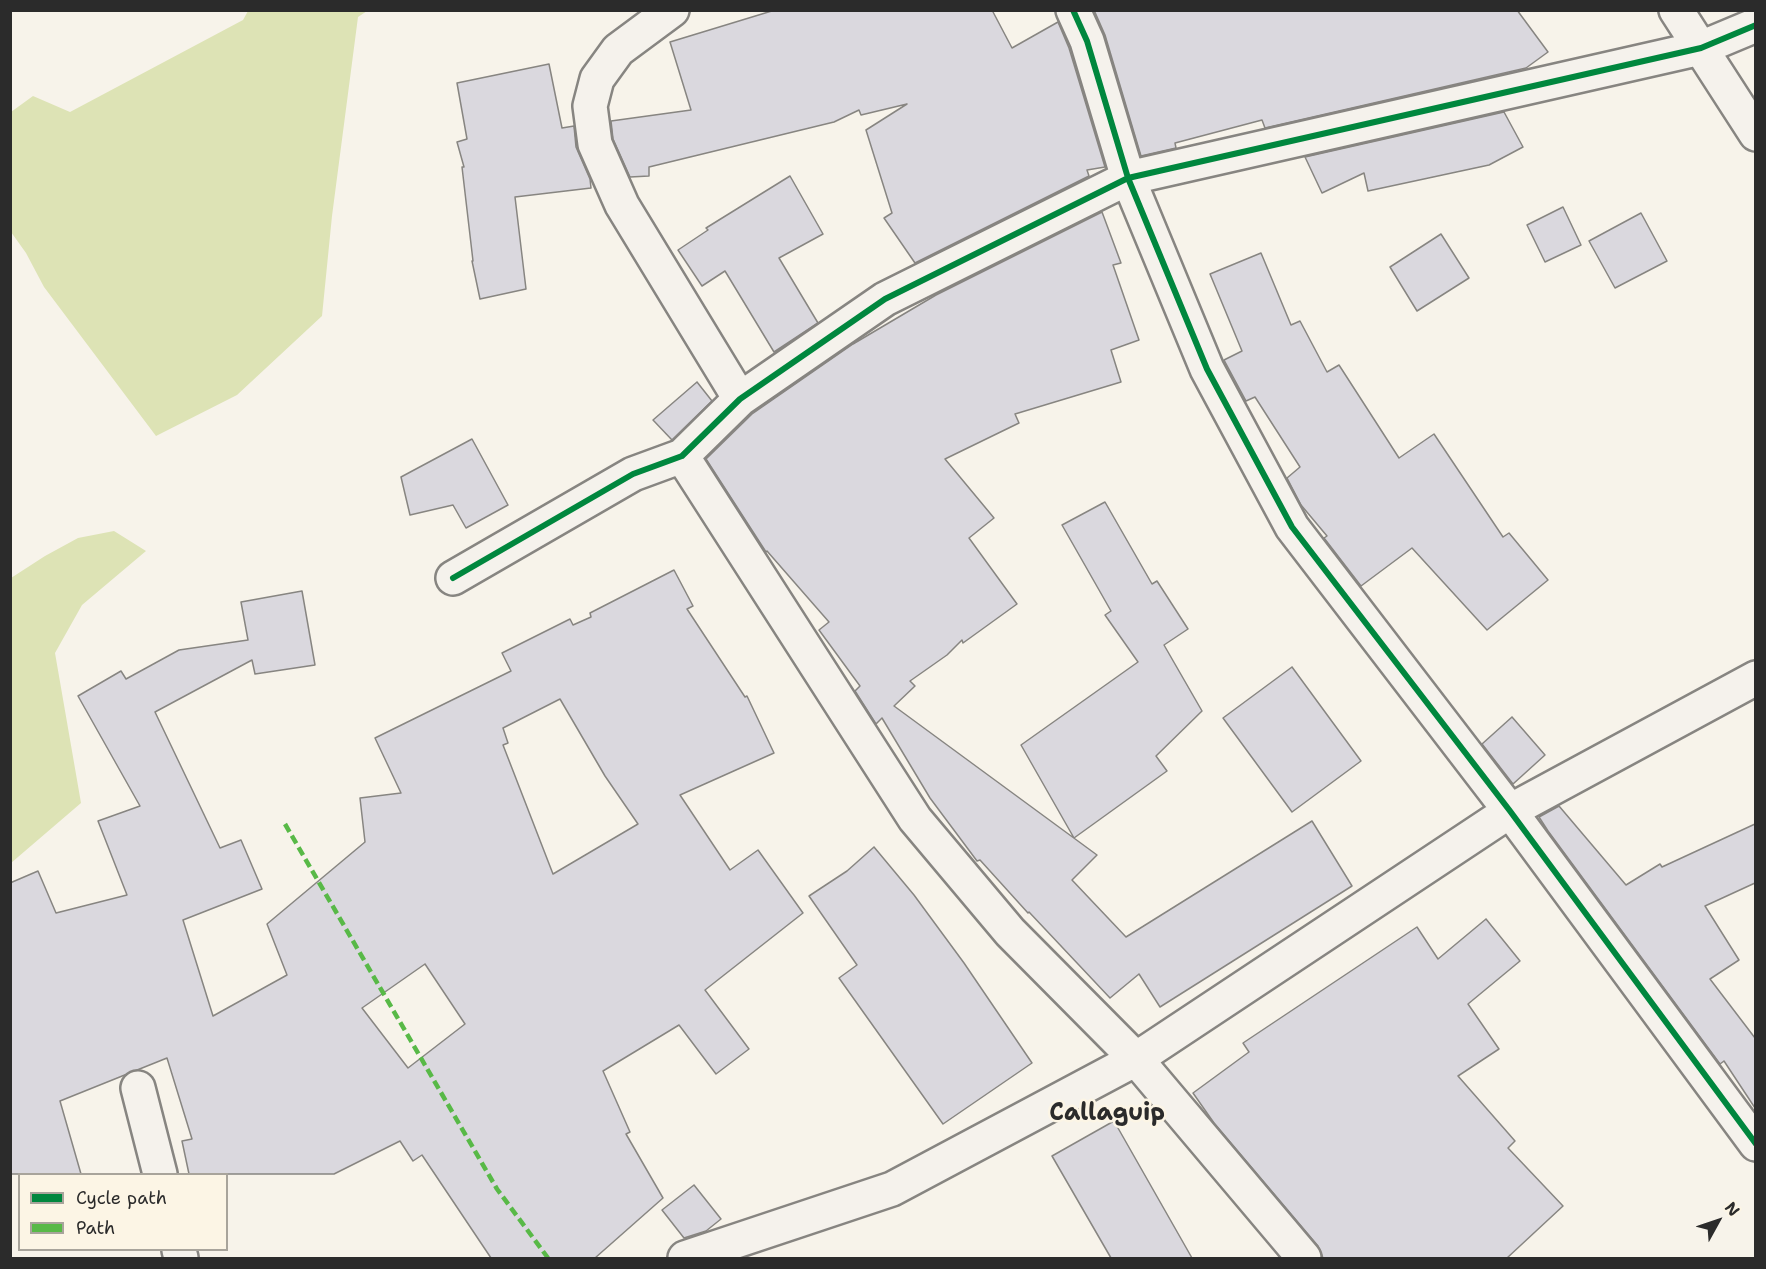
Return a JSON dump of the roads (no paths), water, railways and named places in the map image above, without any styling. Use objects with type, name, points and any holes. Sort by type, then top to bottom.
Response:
[{"type":"street","points":[[672,10],[618,50],[597,79],[590,106],[595,144],[622,205],[740,399]]},
{"type":"street","points":[[1073,10],[1087,41],[1128,178],[1207,369],[1292,527],[1510,810],[1755,1144]]},
{"type":"street","points":[[1676,10],[1755,134]]},
{"type":"street","points":[[453,578],[633,474],[682,456],[740,399],[885,299],[1128,178],[1701,48],[1755,25]]},
{"type":"street","points":[[682,456],[915,819],[1010,932],[1136,1059],[1304,1258]]},
{"type":"street","points":[[686,1258],[892,1189],[1136,1059],[1510,810],[1755,678]]},
{"type":"street","points":[[138,1088],[160,1173]]},
{"type":"district","name":"Callaguip","points":[[1107,1114]]}]
